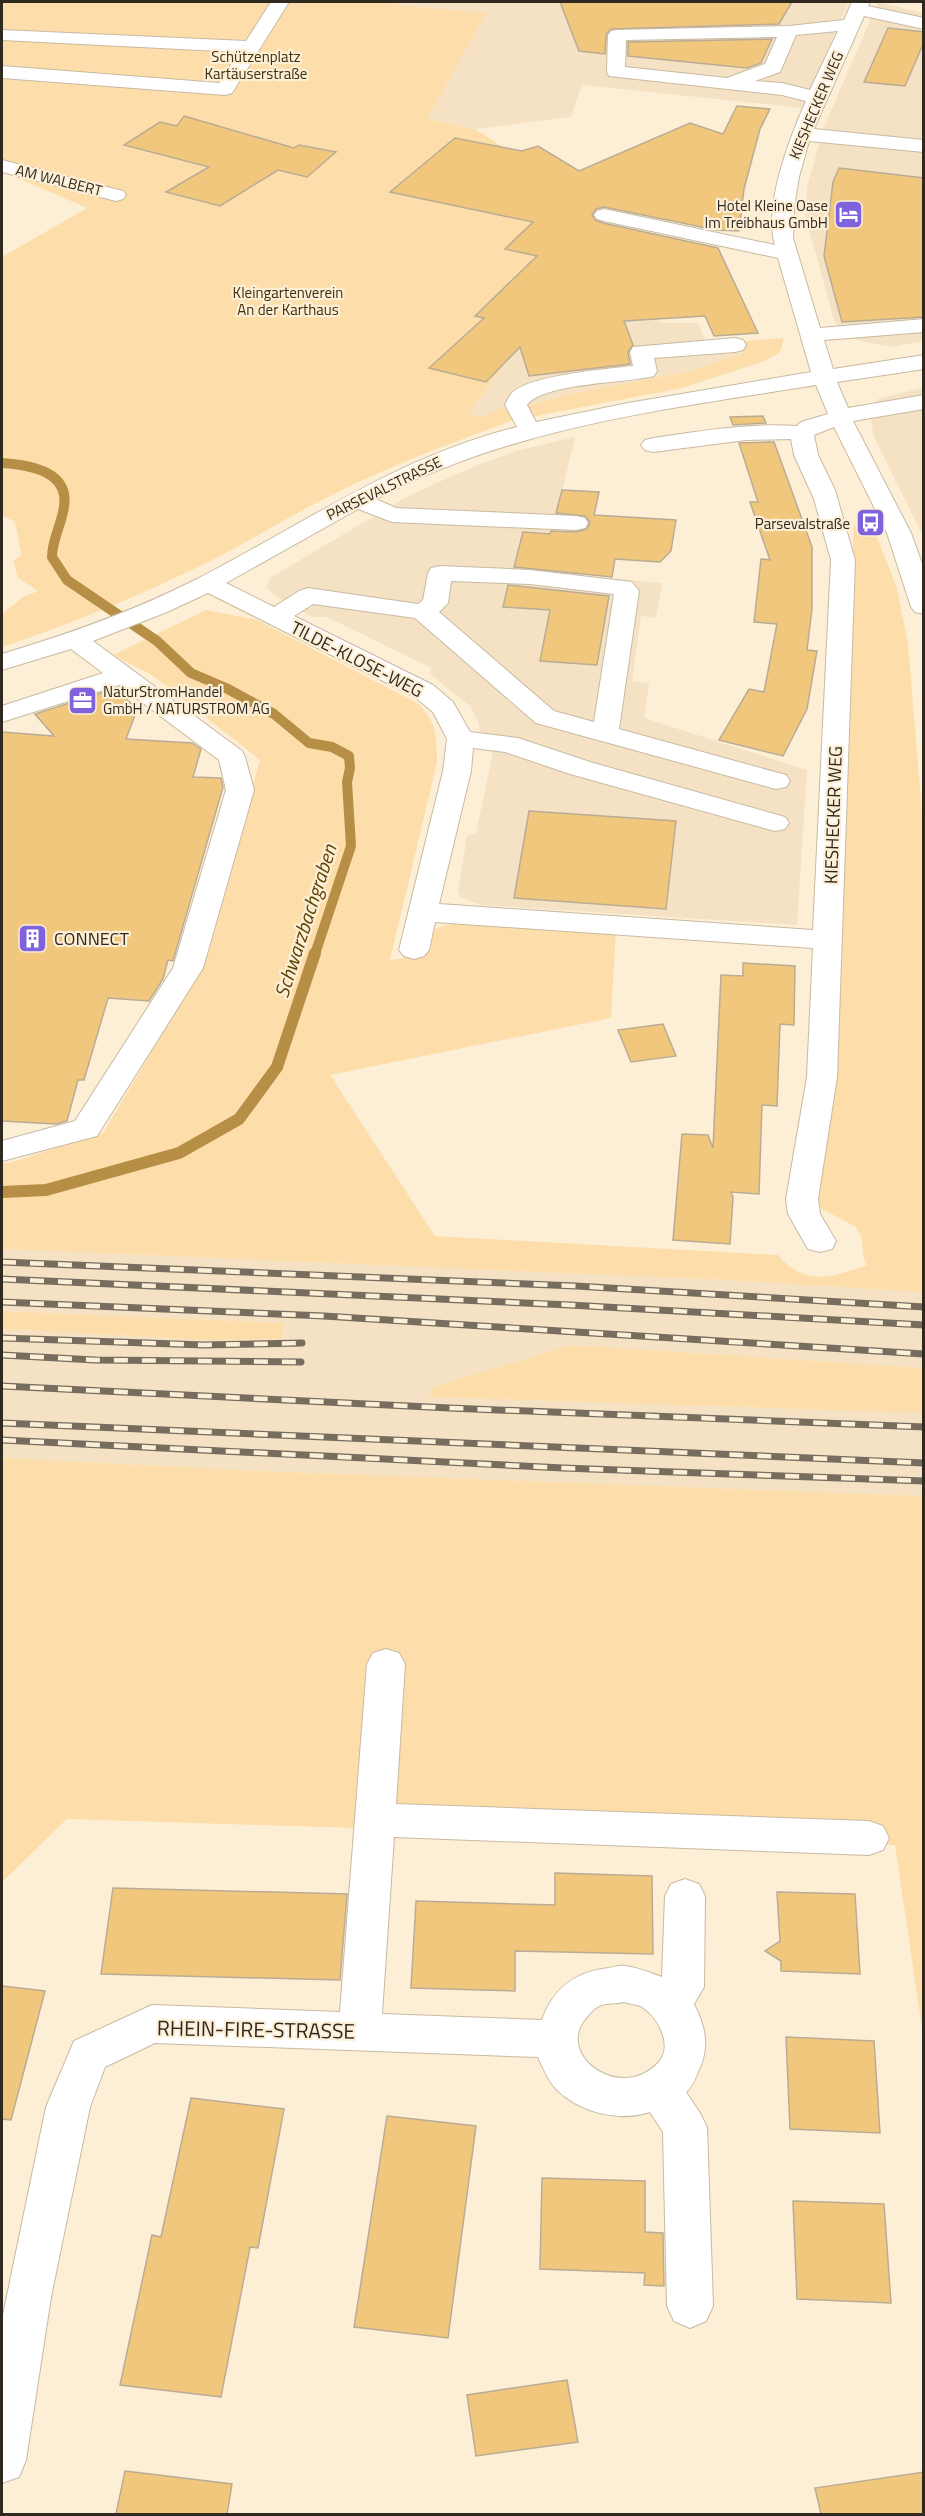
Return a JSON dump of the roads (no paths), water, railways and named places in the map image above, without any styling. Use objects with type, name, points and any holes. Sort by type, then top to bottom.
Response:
[{"type":"street","points":[[2,72],[225,89],[280,2]]},
{"type":"street","points":[[794,12],[856,12],[924,24]]},
{"type":"street","points":[[818,98],[782,89],[616,72],[617,35],[789,32],[814,27],[856,12]]},
{"type":"street","name":"KIESHECKER WEG","points":[[856,12],[802,134],[791,165],[785,196],[783,229],[788,254],[824,377],[841,419],[899,533],[924,607]]},
{"type":"street","points":[[729,84],[772,68],[789,32]]},
{"type":"street","points":[[2,35],[251,47]]},
{"type":"street","points":[[802,134],[924,146]]},
{"type":"street","name":"AM WALBERT","points":[[2,166],[116,195]]},
{"type":"street","points":[[604,216],[788,254]]},
{"type":"street","points":[[811,335],[924,325]]},
{"type":"street","points":[[530,430],[516,405],[520,397],[531,392],[564,383],[646,371],[641,352],[735,345]]},
{"type":"street","name":"PARSEVALSTRASSE","points":[[2,662],[85,635],[156,608],[207,583],[356,499],[437,461],[530,430],[580,418],[771,384],[924,362]]},
{"type":"street","points":[[653,445],[726,434],[782,431],[802,433],[809,427],[862,411],[924,402]]},
{"type":"street","name":"KIESHECKER WEG","points":[[802,433],[801,442],[838,532],[843,560],[822,1077],[802,1199],[804,1214],[820,1241]]},
{"type":"street","points":[[356,499],[392,515],[576,523]]},
{"type":"street","points":[[423,612],[435,603],[440,573],[530,577],[623,587],[627,591],[605,734]]},
{"type":"street","name":"TILDE-KLOSE-WEG","points":[[207,583],[424,691],[444,708],[460,739]]},
{"type":"street","points":[[274,617],[308,596],[423,612],[545,717],[776,781]]},
{"type":"street","points":[[2,1151],[86,1129],[188,968],[240,790],[232,757],[122,675],[85,635]]},
{"type":"street","points":[[2,714],[122,675]]},
{"type":"street","points":[[414,950],[457,771],[460,739],[508,744],[580,768],[775,823]]},
{"type":"street","points":[[423,912],[828,940]]},
{"type":"street","points":[[360,2032],[386,1664]]},
{"type":"street","points":[[375,1820],[869,1838]]},
{"type":"street","points":[[666,2004],[683,1987],[685,1896]]},
{"type":"street","points":[[624,1984],[655,1994],[678,2015],[686,2037],[684,2055],[675,2076],[659,2090],[640,2098],[618,2099],[591,2091],[573,2078],[561,2060],[556,2039],[561,2020],[571,2004],[592,1989],[624,1984]]},
{"type":"street","name":"RHEIN-FIRE-STRASSE","points":[[2,2460],[28,2297],[68,2107],[89,2054],[152,2024],[556,2039]]},
{"type":"street","points":[[659,2090],[686,2127],[690,2306]]},
{"type":"waterway","name":"Schwarzbachgraben","points":[[2,463],[26,466],[48,473],[62,488],[63,512],[53,545],[52,557],[67,580],[157,641],[191,673],[226,688],[274,714],[309,743],[332,747],[349,756],[350,768],[347,782],[351,846],[315,954]]},
{"type":"waterway","name":"Schwarzbachgraben","points":[[2,1192],[46,1190],[179,1153],[239,1119],[277,1067],[315,953]]},
{"type":"railway","points":[[2,1262],[576,1286],[924,1307]]},
{"type":"railway","points":[[2,1279],[570,1305],[924,1325]]},
{"type":"railway","points":[[2,1302],[324,1316],[924,1354]]},
{"type":"railway","points":[[2,1338],[204,1345],[302,1343]]},
{"type":"railway","points":[[2,1355],[95,1360],[301,1362]]},
{"type":"railway","points":[[2,1386],[449,1408],[924,1427]]},
{"type":"railway","points":[[2,1423],[924,1463]]},
{"type":"railway","points":[[2,1440],[563,1468],[924,1481]]},
{"type":"place","name":"Hotel Kleine Oase Im Treibhaus GmbH","points":[[849,214]]},
{"type":"place","name":"Parsevalstraße","points":[[871,523]]},
{"type":"place","name":"NaturStromHandel GmbH / NATURSTROM AG","points":[[82,700]]},
{"type":"place","name":"CONNECT","points":[[33,938]]},
{"type":"park label","name":"Schützenplatz Kartäuserstraße","points":[[256,64]]},
{"type":"park label","name":"Kleingartenverein An der Karthaus","points":[[288,300]]}]
